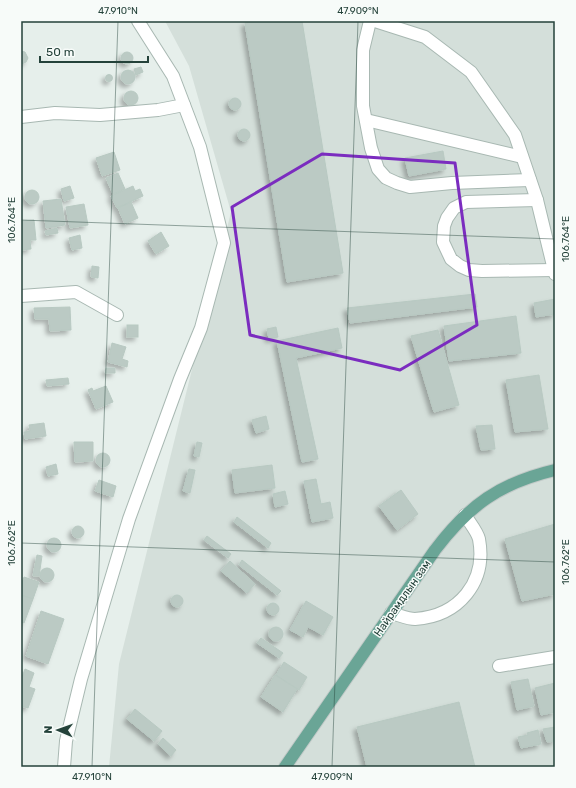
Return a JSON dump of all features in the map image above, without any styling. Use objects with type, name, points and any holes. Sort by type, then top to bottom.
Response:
[{"type":"main road","name":"Найрамдлын зам","points":[[285,767],[447,534],[465,514],[484,499],[500,490],[532,476],[555,470]]},
{"type":"street","points":[[64,767],[66,741],[81,679],[129,519],[180,379],[201,328],[224,243],[200,146],[173,76],[138,21]]},
{"type":"street","points":[[370,21],[363,50],[363,106],[371,148],[378,169],[386,178],[410,187],[452,183],[530,180]]},
{"type":"street","points":[[375,21],[425,37],[471,72],[515,135],[537,200],[554,272],[469,270],[460,266],[451,259],[443,242],[444,226],[447,218],[454,208],[466,202],[537,200]]},
{"type":"street","points":[[21,117],[55,113],[100,115],[158,110],[184,105]]},
{"type":"street","points":[[366,120],[522,157]]},
{"type":"street","points":[[21,296],[76,292],[117,315]]},
{"type":"street","points":[[391,613],[414,619],[438,615],[458,603],[474,584],[481,561],[478,537],[465,514]]},
{"type":"street","points":[[499,666],[555,656]]},
{"type":"highlighted area","points":[[322,154],[455,163],[477,325],[400,370],[250,335],[232,207]]},
{"type":"shaded area","points":[[165,21],[555,21],[555,767],[109,767],[119,664],[231,212],[189,66]]},
{"type":"building","points":[[257,21],[302,21],[343,273],[287,282],[245,23]]},
{"type":"building","points":[[21,51],[25,52],[28,58],[26,62],[22,64]]},
{"type":"building","points":[[127,52],[131,54],[133,58],[131,62],[127,64],[123,62],[121,58],[123,54]]},
{"type":"building","points":[[141,67],[143,72],[136,75],[134,69]]},
{"type":"building","points":[[128,70],[133,72],[135,77],[133,82],[128,84],[123,82],[121,77],[123,72]]},
{"type":"building","points":[[109,74],[112,75],[112,81],[109,82],[106,81],[105,78],[106,75]]},
{"type":"building","points":[[128,91],[134,91],[138,95],[138,101],[134,105],[128,105],[124,101],[124,95]]},
{"type":"building","points":[[237,98],[240,99],[240,109],[233,110],[230,109],[229,102],[230,99]]},
{"type":"building","points":[[244,129],[248,131],[250,135],[248,139],[244,141],[240,139],[238,135],[240,131]]},
{"type":"building","points":[[443,151],[446,169],[409,176],[405,158]]},
{"type":"building","points":[[114,152],[120,170],[102,176],[96,158]]},
{"type":"building","points":[[118,173],[125,189],[113,194],[106,178]]},
{"type":"building","points":[[70,186],[74,198],[64,201],[61,189]]},
{"type":"building","points":[[133,186],[135,191],[140,189],[143,196],[117,208],[111,196]]},
{"type":"building","points":[[32,190],[37,192],[39,197],[37,202],[32,204],[27,202],[25,197],[27,192]]},
{"type":"building","points":[[61,199],[65,225],[46,228],[43,201]]},
{"type":"building","points":[[131,202],[138,218],[125,224],[118,208]]},
{"type":"building","points":[[84,204],[88,225],[70,228],[66,207]]},
{"type":"building","points":[[34,220],[36,240],[30,240],[31,249],[22,250],[21,221]]},
{"type":"building","points":[[57,228],[58,233],[46,235],[45,231]]},
{"type":"building","points":[[161,232],[169,246],[156,254],[148,241]]},
{"type":"building","points":[[80,235],[82,248],[72,250],[69,238]]},
{"type":"building","points":[[92,266],[99,267],[98,278],[91,277]]},
{"type":"building","points":[[475,294],[477,307],[350,323],[347,308]]},
{"type":"building","points":[[555,299],[555,314],[536,317],[534,303]]},
{"type":"building","points":[[70,307],[71,330],[50,331],[49,319],[35,319],[34,308]]},
{"type":"building","points":[[516,316],[521,353],[449,361],[444,326]]},
{"type":"building","points":[[127,325],[138,325],[138,337],[127,337]]},
{"type":"building","points":[[276,327],[278,337],[269,339],[267,329]]},
{"type":"building","points":[[338,328],[342,348],[296,358],[318,459],[302,462],[277,341]]},
{"type":"building","points":[[438,330],[459,405],[434,412],[411,336]]},
{"type":"building","points":[[112,343],[126,347],[122,359],[128,361],[127,367],[108,362]]},
{"type":"building","points":[[106,368],[115,368],[115,373],[105,373]]},
{"type":"building","points":[[539,375],[548,429],[515,432],[506,380]]},
{"type":"building","points":[[68,378],[69,384],[47,386],[46,380]]},
{"type":"building","points":[[106,386],[113,402],[96,409],[88,390],[92,388],[93,391]]},
{"type":"building","points":[[266,416],[269,429],[256,433],[252,420]]},
{"type":"building","points":[[44,423],[46,436],[25,439],[24,432],[30,431],[29,425]]},
{"type":"building","points":[[492,425],[495,449],[481,450],[476,426]]},
{"type":"building","points":[[74,442],[93,442],[93,461],[75,462]]},
{"type":"building","points":[[197,442],[202,443],[199,457],[194,456]]},
{"type":"building","points":[[103,453],[108,455],[110,460],[108,465],[103,467],[98,465],[96,460],[98,455]]},
{"type":"building","points":[[56,464],[58,474],[48,476],[46,467]]},
{"type":"building","points":[[272,465],[275,488],[235,493],[232,470]]},
{"type":"building","points":[[189,469],[195,470],[190,493],[183,491]]},
{"type":"building","points":[[316,479],[321,504],[330,502],[333,518],[312,522],[304,481]]},
{"type":"building","points":[[99,480],[116,486],[113,497],[95,491]]},
{"type":"building","points":[[401,490],[418,514],[397,530],[379,506]]},
{"type":"building","points":[[285,491],[288,504],[275,507],[273,494]]},
{"type":"building","points":[[237,517],[271,543],[268,548],[234,522]]},
{"type":"building","points":[[555,524],[555,594],[522,601],[505,539]]},
{"type":"building","points":[[76,526],[80,526],[84,532],[80,538],[76,538],[72,534],[72,530]]},
{"type":"building","points":[[207,536],[231,554],[228,558],[204,540]]},
{"type":"building","points":[[54,538],[59,540],[61,545],[59,550],[54,552],[49,550],[47,545],[49,540]]},
{"type":"building","points":[[37,555],[42,556],[39,576],[33,576]]},
{"type":"building","points":[[242,560],[281,591],[277,595],[239,565]]},
{"type":"building","points":[[230,561],[255,584],[247,593],[221,571]]},
{"type":"building","points":[[47,568],[52,570],[54,575],[52,580],[47,582],[42,580],[40,575],[42,570]]},
{"type":"building","points":[[24,577],[39,582],[33,599],[21,595],[21,586]]},
{"type":"building","points":[[21,595],[33,599],[24,623],[21,622]]},
{"type":"building","points":[[179,595],[182,596],[182,606],[175,607],[172,606],[171,599],[172,596]]},
{"type":"building","points":[[306,601],[333,617],[323,635],[308,627],[303,637],[290,630]]},
{"type":"building","points":[[275,603],[278,604],[278,614],[271,615],[268,614],[267,607],[268,604]]},
{"type":"building","points":[[41,611],[64,619],[48,664],[26,656]]},
{"type":"building","points":[[276,627],[281,629],[283,634],[281,639],[276,641],[271,639],[269,634],[271,629]]},
{"type":"building","points":[[261,638],[283,653],[279,658],[257,643]]},
{"type":"building","points":[[284,662],[307,677],[299,690],[276,675]]},
{"type":"building","points":[[25,669],[34,673],[29,687],[35,689],[28,708],[21,706],[21,680]]},
{"type":"building","points":[[275,675],[297,689],[283,712],[261,697]]},
{"type":"building","points":[[528,679],[534,706],[517,710],[511,682]]},
{"type":"building","points":[[555,683],[555,712],[541,715],[535,688]]},
{"type":"building","points":[[459,702],[475,767],[367,767],[357,727]]},
{"type":"building","points":[[135,709],[162,731],[154,741],[127,719]]},
{"type":"building","points":[[555,727],[555,741],[547,742],[543,729]]},
{"type":"building","points":[[538,730],[541,744],[521,748],[518,737],[528,735],[527,733]]},
{"type":"building","points":[[163,738],[176,750],[171,756],[158,744]]}]
